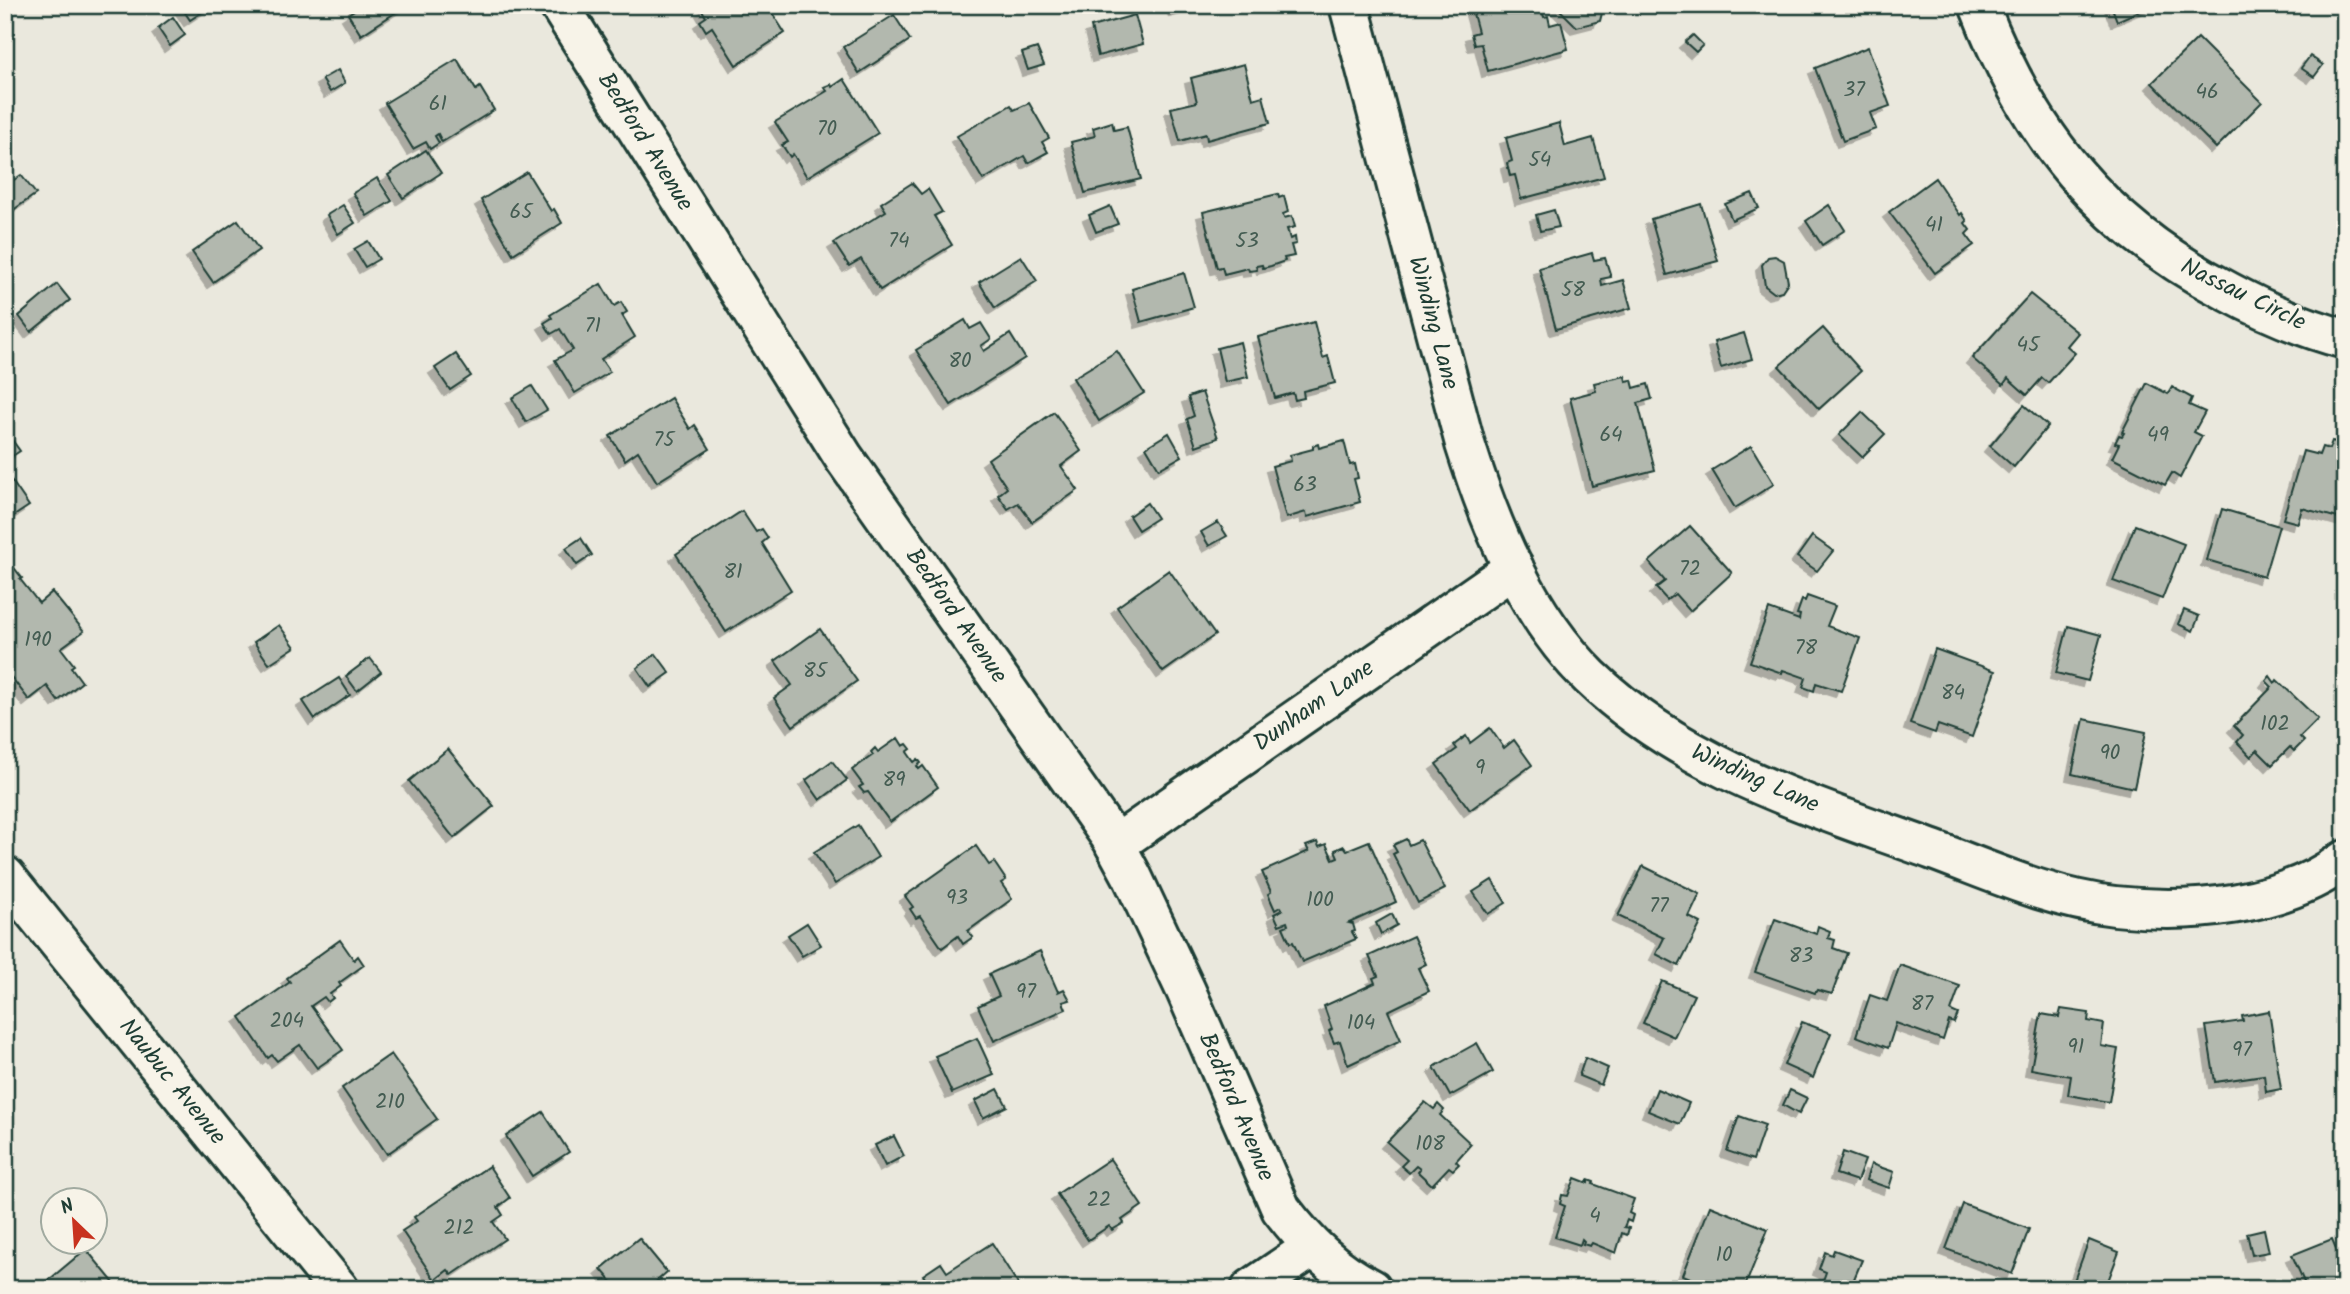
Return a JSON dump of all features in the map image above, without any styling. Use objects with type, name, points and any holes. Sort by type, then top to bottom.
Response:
[{"type":"street","name":"Bedford Avenue","points":[[559,5],[844,458],[1088,802],[1115,845],[1137,885],[1186,991],[1281,1209],[1313,1247],[1344,1273],[1373,1289]]},
{"type":"street","name":"Winding Lane","points":[[1349,5],[1465,444],[1485,504],[1514,568],[1547,623],[1576,662],[1608,692],[1678,744],[1731,773],[2036,888],[2080,900],[2115,906],[2169,909],[2210,907],[2279,892],[2324,873],[2345,860]]},
{"type":"street","name":"Nassau Circle","points":[[1979,5],[1999,55],[2035,121],[2075,174],[2110,211],[2158,250],[2207,281],[2263,310],[2345,339]]},
{"type":"street","name":"Dunham Lane","points":[[1115,845],[1514,568]]},
{"type":"street","name":"Naubuc Avenue","points":[[5,876],[340,1289]]},
{"type":"street","points":[[1251,1289],[1313,1247]]},
{"type":"building","points":[[180,5],[209,5],[210,7],[190,20]]},
{"type":"building","points":[[356,5],[407,5],[361,35],[348,14],[357,8]]},
{"type":"building","points":[[710,5],[767,5],[785,33],[736,65],[712,27],[706,31],[700,21],[706,17],[702,10]]},
{"type":"building","points":[[1173,5],[1199,5],[1175,11]]},
{"type":"building","points":[[1489,5],[1540,5],[1544,17],[1548,16],[1550,25],[1561,22],[1568,49],[1488,71],[1481,44],[1474,45],[1471,34],[1478,32],[1472,10]]},
{"type":"building","points":[[1555,5],[1604,5],[1600,21],[1577,27]]},
{"type":"building","points":[[2111,5],[2153,5],[2117,21]]},
{"type":"building","points":[[894,15],[910,40],[859,73],[843,47]]},
{"type":"building","points":[[1135,15],[1143,44],[1098,56],[1091,27]]},
{"type":"building","points":[[173,17],[185,35],[170,46],[158,28]]},
{"type":"building","points":[[1693,35],[1703,45],[1696,52],[1685,42]]},
{"type":"building","points":[[2198,38],[2262,102],[2216,148],[2152,83]]},
{"type":"building","points":[[1868,47],[1890,106],[1870,113],[1876,129],[1843,141],[1815,68]]},
{"type":"building","points":[[1037,48],[1044,65],[1028,70],[1022,53]]},
{"type":"building","points":[[2310,56],[2323,65],[2314,77],[2301,68]]},
{"type":"building","points":[[457,59],[476,90],[480,87],[494,110],[442,142],[438,134],[435,136],[439,143],[430,149],[426,142],[413,149],[385,103]]},
{"type":"building","points":[[1244,64],[1253,99],[1263,96],[1270,123],[1207,140],[1206,134],[1180,141],[1171,108],[1197,102],[1191,78]]},
{"type":"building","points":[[338,70],[345,83],[330,92],[322,79]]},
{"type":"building","points":[[844,79],[878,133],[807,177],[793,154],[790,157],[782,145],[788,142],[775,122],[827,91],[824,87],[831,84],[832,87]]},
{"type":"building","points":[[1029,103],[1049,138],[1042,142],[1048,152],[1028,163],[1024,156],[983,180],[957,136],[1011,105],[1014,110]]},
{"type":"building","points":[[1112,122],[1114,130],[1127,127],[1141,179],[1085,193],[1071,142],[1095,136],[1093,128]]},
{"type":"building","points":[[1559,123],[1565,146],[1593,138],[1604,177],[1521,199],[1515,175],[1510,176],[1507,163],[1512,161],[1506,138]]},
{"type":"building","points":[[426,150],[441,173],[403,198],[388,175]]},
{"type":"building","points":[[527,172],[551,211],[554,209],[562,223],[513,254],[481,200]]},
{"type":"building","points":[[21,175],[36,194],[6,215],[5,186]]},
{"type":"building","points":[[377,178],[392,201],[367,216],[353,193]]},
{"type":"building","points":[[1935,178],[1967,221],[1965,223],[1970,230],[1966,234],[1974,245],[1935,273],[1889,212]]},
{"type":"building","points":[[912,183],[921,194],[928,189],[942,212],[934,216],[952,245],[880,290],[861,259],[849,266],[834,243],[886,211],[881,203]]},
{"type":"building","points":[[1752,193],[1759,208],[1732,220],[1725,204]]},
{"type":"building","points":[[1278,194],[1279,198],[1284,196],[1288,212],[1283,214],[1284,218],[1292,216],[1295,227],[1287,229],[1290,239],[1295,237],[1296,244],[1291,245],[1294,256],[1284,258],[1285,261],[1271,266],[1256,266],[1257,270],[1249,271],[1248,268],[1224,274],[1222,267],[1217,268],[1203,212]]},
{"type":"building","points":[[1701,204],[1718,261],[1667,275],[1651,219]]},
{"type":"building","points":[[343,205],[355,223],[338,234],[327,215]]},
{"type":"building","points":[[1829,205],[1845,230],[1822,245],[1806,221]]},
{"type":"building","points":[[1110,206],[1118,224],[1096,232],[1089,215]]},
{"type":"building","points":[[1554,210],[1559,227],[1540,231],[1536,215]]},
{"type":"building","points":[[238,220],[259,250],[213,282],[192,252]]},
{"type":"building","points":[[368,241],[379,259],[365,267],[354,249]]},
{"type":"building","points":[[1592,253],[1594,260],[1605,258],[1611,277],[1601,279],[1602,286],[1623,280],[1631,308],[1556,329],[1539,268]]},
{"type":"building","points":[[1021,256],[1037,281],[995,308],[979,282]]},
{"type":"building","points":[[1775,256],[1784,261],[1788,282],[1782,291],[1774,293],[1765,286],[1762,265],[1768,257]]},
{"type":"building","points":[[1184,273],[1194,307],[1141,322],[1132,289]]},
{"type":"building","points":[[57,284],[70,300],[31,332],[19,316]]},
{"type":"building","points":[[601,284],[614,306],[621,302],[627,312],[622,315],[635,337],[601,359],[610,372],[575,393],[555,360],[573,350],[560,329],[551,334],[544,323],[552,318],[550,315]]},
{"type":"building","points":[[2030,294],[2078,333],[2067,346],[2075,353],[2048,383],[2042,378],[2027,395],[2008,378],[2003,385],[1972,358]]},
{"type":"building","points":[[965,320],[970,329],[981,323],[991,339],[981,346],[984,351],[1010,334],[1025,358],[951,405],[916,350]]},
{"type":"building","points":[[1314,322],[1323,358],[1328,356],[1335,383],[1303,391],[1304,398],[1295,400],[1293,393],[1275,398],[1258,337]]},
{"type":"building","points":[[1823,328],[1861,371],[1819,409],[1779,366]]},
{"type":"building","points":[[1744,333],[1752,359],[1721,368],[1714,342]]},
{"type":"building","points":[[1240,342],[1248,377],[1225,382],[1217,348]]},
{"type":"building","points":[[1117,351],[1144,393],[1099,421],[1073,378]]},
{"type":"building","points":[[456,354],[471,376],[450,390],[435,368]]},
{"type":"building","points":[[1625,376],[1626,381],[1632,380],[1634,388],[1648,384],[1652,399],[1638,403],[1655,470],[1592,486],[1570,398],[1596,391],[1594,383]]},
{"type":"building","points":[[2147,383],[2168,394],[2172,387],[2192,398],[2189,405],[2205,412],[2194,432],[2202,436],[2180,478],[2172,473],[2165,485],[2112,458],[2119,444],[2115,443],[2119,435],[2124,433],[2122,432]]},
{"type":"building","points":[[532,386],[547,410],[526,422],[512,398]]},
{"type":"building","points":[[1202,392],[1218,438],[1196,446],[1187,419],[1194,416],[1188,397]]},
{"type":"building","points":[[671,398],[690,429],[695,425],[710,449],[657,482],[638,451],[625,460],[610,436]]},
{"type":"building","points":[[2024,405],[2048,426],[2014,467],[1990,446]]},
{"type":"building","points":[[1054,412],[1081,451],[1061,466],[1078,490],[1032,522],[1018,503],[1008,509],[998,495],[1007,488],[988,459]]},
{"type":"building","points":[[1862,412],[1885,434],[1862,457],[1839,435]]},
{"type":"building","points":[[5,430],[20,451],[5,461]]},
{"type":"building","points":[[1169,433],[1182,456],[1159,469],[1146,447]]},
{"type":"building","points":[[1344,441],[1350,465],[1355,464],[1358,478],[1354,479],[1360,502],[1307,517],[1306,512],[1286,518],[1272,466],[1291,461],[1290,455],[1313,449],[1313,446],[1318,444],[1319,448]]},
{"type":"building","points":[[2332,441],[2344,444],[2341,452],[2345,453],[2345,520],[2302,508],[2298,523],[2283,519],[2303,451],[2319,455],[2322,447],[2329,449]]},
{"type":"building","points":[[1751,446],[1774,484],[1735,508],[1712,470]]},
{"type":"building","points":[[5,471],[29,506],[5,522]]},
{"type":"building","points":[[1147,503],[1157,518],[1138,530],[1129,516]]},
{"type":"building","points":[[2222,509],[2279,526],[2264,577],[2207,560]]},
{"type":"building","points":[[742,511],[756,532],[762,529],[768,538],[762,543],[791,590],[726,632],[676,554]]},
{"type":"building","points":[[1218,522],[1227,536],[1209,546],[1201,532]]},
{"type":"building","points":[[2135,525],[2184,544],[2162,599],[2113,581]]},
{"type":"building","points":[[1690,526],[1732,573],[1690,611],[1675,594],[1667,600],[1656,588],[1665,581],[1649,562]]},
{"type":"building","points":[[1812,536],[1833,551],[1817,571],[1797,557]]},
{"type":"building","points":[[581,538],[592,555],[577,565],[566,548]]},
{"type":"building","points":[[7,563],[11,564],[39,603],[52,592],[84,631],[61,648],[74,665],[71,667],[82,682],[58,701],[47,686],[29,700],[5,669],[5,644],[11,639],[5,632]]},
{"type":"building","points":[[1169,570],[1215,635],[1163,672],[1117,607]]},
{"type":"building","points":[[1807,596],[1835,606],[1827,626],[1860,638],[1841,691],[1816,683],[1814,691],[1803,687],[1806,678],[1750,662],[1769,609],[1799,620],[1800,615],[1797,614],[1802,600],[1805,601]]},
{"type":"building","points":[[2184,610],[2199,616],[2193,631],[2178,624]]},
{"type":"building","points":[[279,625],[295,647],[269,664],[254,642]]},
{"type":"building","points":[[2068,626],[2101,635],[2088,681],[2056,673]]},
{"type":"building","points":[[820,629],[857,681],[793,726],[774,698],[792,685],[775,661]]},
{"type":"building","points":[[1935,649],[1995,671],[1972,737],[1938,725],[1935,733],[1910,724]]},
{"type":"building","points":[[656,654],[670,673],[650,687],[637,668]]},
{"type":"building","points":[[370,658],[381,672],[357,691],[346,676]]},
{"type":"building","points":[[2270,676],[2318,719],[2300,737],[2304,741],[2294,751],[2290,747],[2272,765],[2257,750],[2251,757],[2237,742],[2243,735],[2234,726],[2272,687],[2266,681]]},
{"type":"building","points":[[339,678],[350,695],[315,719],[303,701]]},
{"type":"building","points":[[2084,719],[2146,732],[2134,788],[2072,774]]},
{"type":"building","points":[[1490,728],[1504,748],[1514,740],[1532,765],[1470,810],[1436,764],[1457,749],[1454,745],[1466,736],[1470,743]]},
{"type":"building","points":[[898,738],[903,746],[907,744],[911,749],[907,752],[914,762],[918,759],[921,763],[917,766],[919,769],[923,766],[938,787],[890,822],[868,792],[864,793],[859,787],[863,785],[852,770],[873,755],[871,752],[875,748],[878,752]]},
{"type":"building","points":[[448,749],[494,806],[454,838],[409,781]]},
{"type":"building","points":[[832,761],[847,780],[820,800],[806,780]]},
{"type":"building","points":[[858,825],[878,857],[835,884],[814,852]]},
{"type":"building","points":[[1406,839],[1409,845],[1420,840],[1445,889],[1418,903],[1393,854],[1397,852],[1393,845]]},
{"type":"building","points":[[1369,841],[1396,902],[1349,923],[1353,924],[1355,931],[1352,932],[1356,939],[1302,962],[1283,927],[1288,925],[1287,922],[1279,925],[1274,914],[1282,910],[1280,907],[1275,910],[1262,872],[1309,851],[1306,846],[1317,842],[1319,847],[1326,844],[1333,859],[1338,857],[1335,850],[1344,846],[1347,850]]},
{"type":"building","points":[[976,846],[989,865],[994,862],[1006,880],[1001,883],[1012,899],[968,931],[973,937],[963,944],[958,936],[942,948],[920,916],[916,918],[910,909],[913,907],[905,896]]},
{"type":"building","points":[[1643,866],[1700,894],[1689,917],[1701,923],[1679,966],[1656,954],[1664,938],[1618,916]]},
{"type":"building","points":[[1492,880],[1506,903],[1488,914],[1473,892]]},
{"type":"building","points":[[1392,914],[1397,925],[1381,934],[1376,923]]},
{"type":"building","points":[[1775,919],[1816,934],[1818,926],[1830,931],[1828,938],[1835,940],[1833,948],[1847,953],[1832,994],[1817,990],[1815,993],[1755,972]]},
{"type":"building","points":[[807,923],[821,945],[802,956],[788,935]]},
{"type":"building","points":[[1413,936],[1426,964],[1418,968],[1429,991],[1388,1011],[1401,1040],[1348,1065],[1340,1041],[1334,1043],[1329,1031],[1332,1029],[1324,1006],[1375,983],[1373,978],[1378,976],[1369,956]]},
{"type":"building","points":[[340,940],[354,960],[358,956],[364,965],[339,983],[341,986],[330,994],[333,998],[328,1002],[324,997],[311,1006],[343,1050],[317,1068],[300,1045],[277,1061],[272,1055],[268,1058],[240,1017],[290,982],[287,978]]},
{"type":"building","points":[[1040,951],[1058,992],[1064,989],[1070,1000],[1063,1002],[1066,1009],[994,1041],[978,1006],[999,996],[989,974]]},
{"type":"building","points":[[1900,965],[1960,986],[1951,1011],[1958,1014],[1954,1023],[1949,1021],[1943,1040],[1896,1023],[1888,1048],[1856,1036],[1870,995],[1887,1001]]},
{"type":"building","points":[[1662,981],[1694,995],[1674,1037],[1643,1023]]},
{"type":"building","points":[[2061,1009],[2089,1013],[2088,1021],[2104,1024],[2101,1046],[2118,1049],[2109,1102],[2068,1095],[2071,1076],[2031,1069],[2041,1014],[2059,1017]]},
{"type":"building","points":[[2269,1011],[2281,1089],[2266,1092],[2264,1075],[2215,1082],[2206,1026],[2243,1021],[2242,1016]]},
{"type":"building","points":[[1802,1022],[1831,1033],[1813,1078],[1784,1065]]},
{"type":"building","points":[[977,1038],[994,1075],[952,1093],[935,1056]]},
{"type":"building","points":[[1477,1043],[1493,1072],[1450,1096],[1434,1067]]},
{"type":"building","points":[[391,1054],[437,1119],[387,1154],[342,1088]]},
{"type":"building","points":[[1585,1058],[1608,1068],[1601,1085],[1579,1076]]},
{"type":"building","points":[[998,1089],[1007,1106],[983,1118],[975,1101]]},
{"type":"building","points":[[1657,1089],[1689,1103],[1680,1124],[1648,1111]]},
{"type":"building","points":[[1790,1090],[1807,1098],[1799,1114],[1783,1105]]},
{"type":"building","points":[[1425,1102],[1434,1109],[1438,1104],[1444,1110],[1440,1115],[1471,1144],[1456,1161],[1459,1164],[1453,1170],[1449,1167],[1432,1185],[1418,1172],[1420,1169],[1416,1166],[1409,1173],[1401,1166],[1407,1160],[1387,1142]]},
{"type":"building","points":[[543,1112],[569,1152],[532,1176],[506,1136]]},
{"type":"building","points":[[1739,1116],[1765,1125],[1753,1160],[1727,1151]]},
{"type":"building","points":[[894,1136],[904,1156],[885,1166],[875,1145]]},
{"type":"building","points":[[1843,1152],[1865,1160],[1857,1181],[1836,1174]]},
{"type":"building","points":[[1110,1159],[1142,1206],[1122,1220],[1124,1223],[1112,1230],[1109,1226],[1088,1240],[1057,1194]]},
{"type":"building","points":[[1871,1164],[1894,1172],[1889,1188],[1866,1180]]},
{"type":"building","points":[[489,1166],[510,1198],[498,1207],[503,1215],[493,1222],[505,1239],[452,1275],[448,1270],[435,1280],[402,1231],[417,1221],[414,1217]]},
{"type":"building","points":[[1575,1178],[1588,1183],[1588,1180],[1594,1182],[1593,1184],[1634,1199],[1629,1213],[1633,1215],[1631,1222],[1627,1220],[1624,1227],[1629,1228],[1627,1235],[1622,1233],[1616,1253],[1592,1243],[1590,1246],[1583,1244],[1582,1239],[1580,1245],[1555,1237],[1565,1206],[1560,1204],[1562,1195],[1568,1196]]},
{"type":"building","points":[[1963,1204],[2029,1229],[2012,1274],[1946,1249]]},
{"type":"building","points":[[1710,1206],[1768,1229],[1744,1289],[1703,1289],[1705,1284],[1683,1275]]},
{"type":"building","points":[[2264,1229],[2269,1252],[2252,1255],[2247,1233]]},
{"type":"building","points":[[639,1238],[667,1272],[648,1289],[618,1289],[601,1269]]},
{"type":"building","points":[[2332,1239],[2345,1270],[2345,1289],[2307,1289],[2292,1255]]},
{"type":"building","points":[[2089,1240],[2119,1252],[2105,1289],[2071,1289]]},
{"type":"building","points":[[992,1243],[1021,1289],[932,1289],[923,1275],[941,1263],[947,1272]]},
{"type":"building","points":[[1834,1250],[1862,1260],[1854,1279],[1881,1289],[1820,1289],[1826,1272],[1819,1269],[1825,1252],[1832,1255]]},
{"type":"building","points":[[78,1256],[92,1256],[119,1289],[38,1289]]}]
